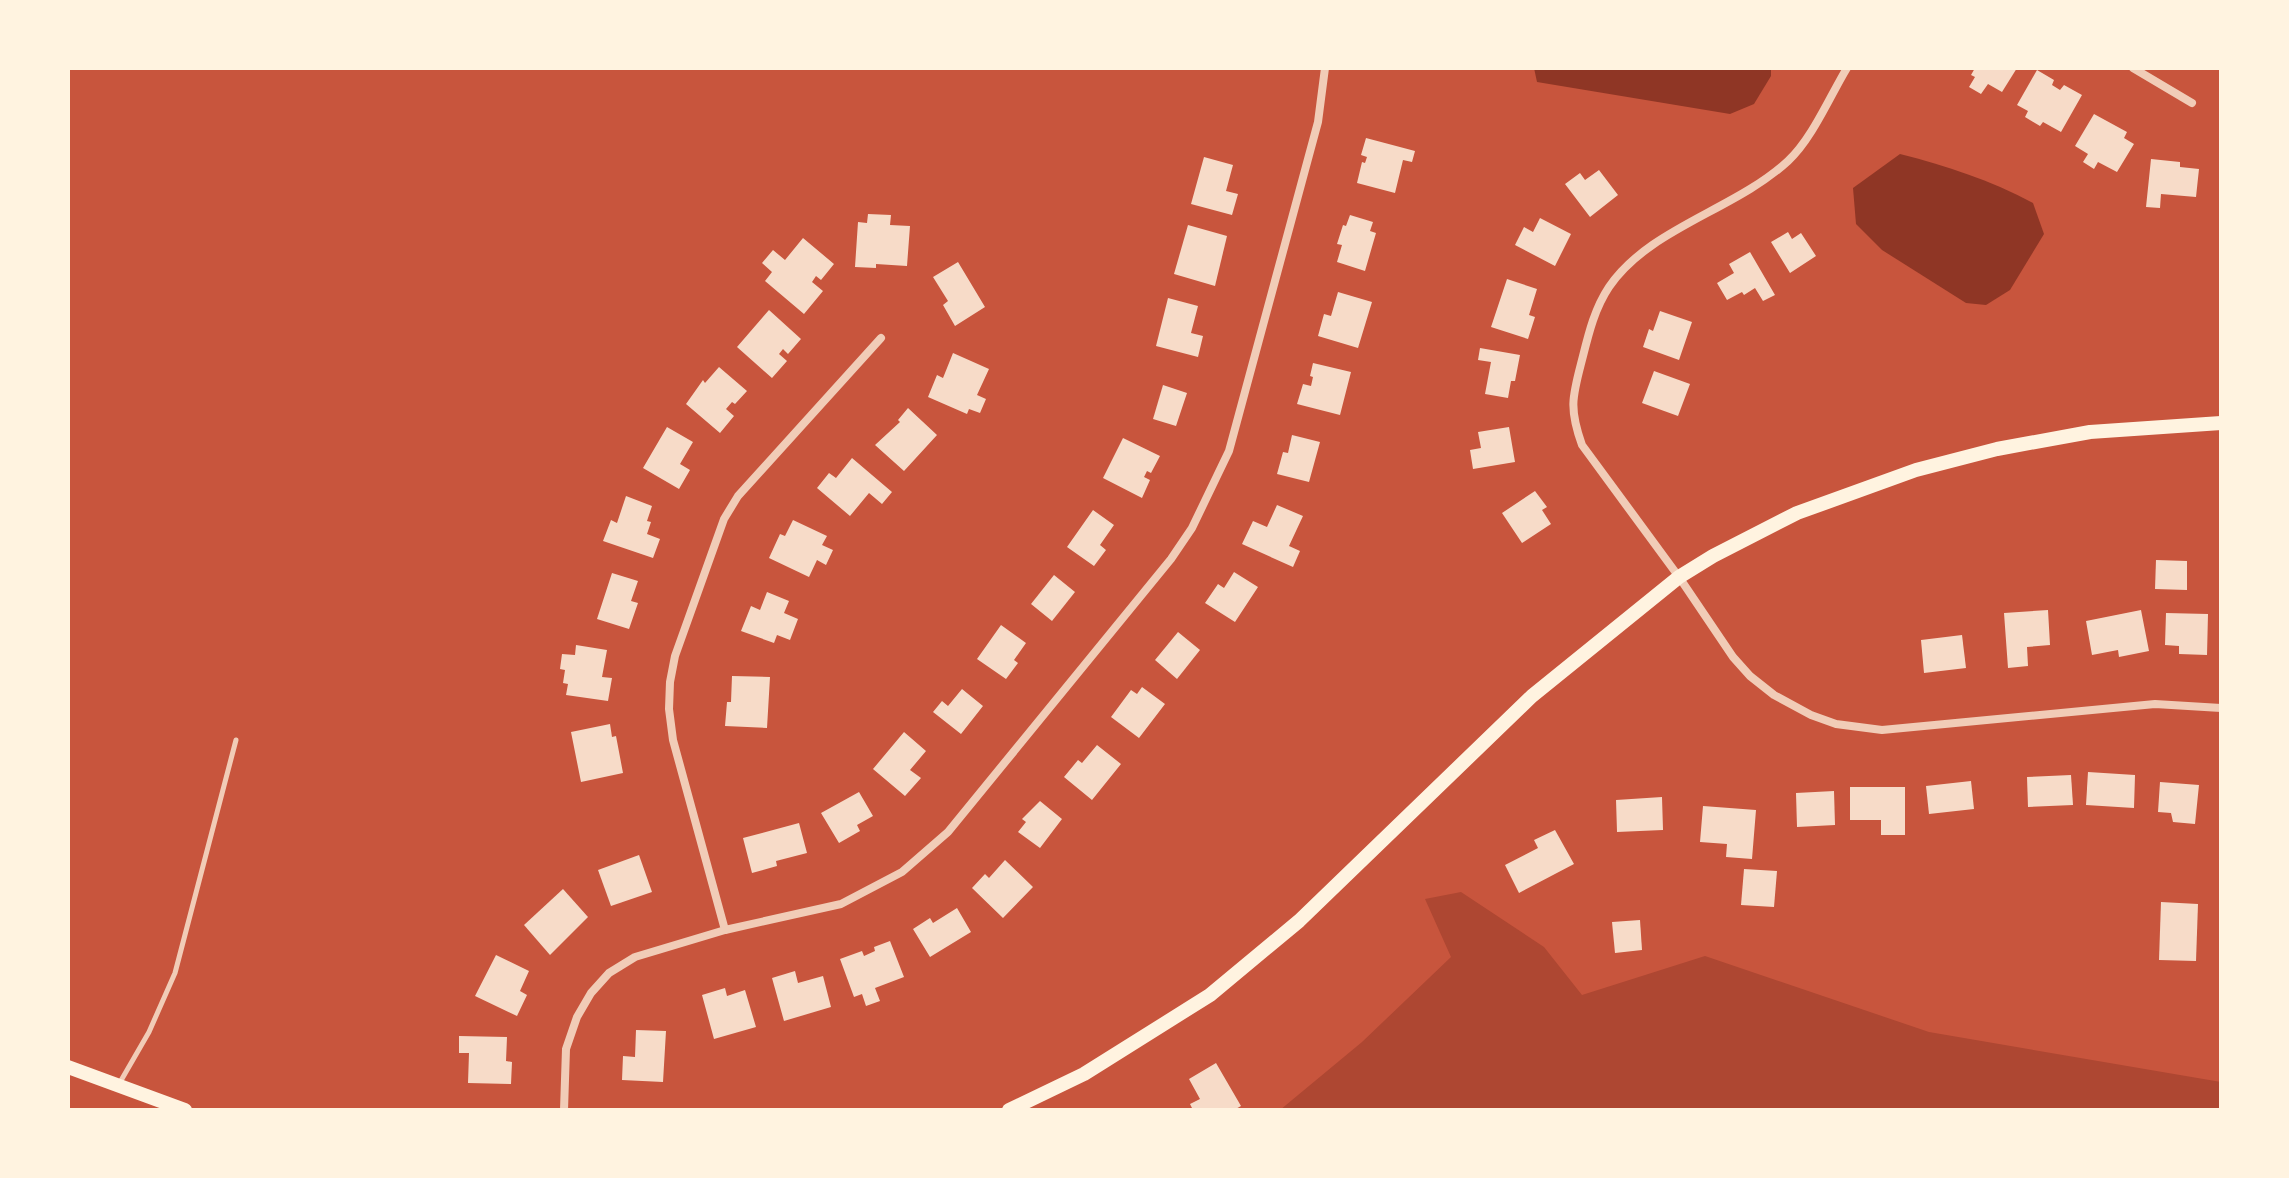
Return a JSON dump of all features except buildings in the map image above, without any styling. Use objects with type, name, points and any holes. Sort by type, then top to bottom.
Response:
[{"type":"main road","points":[[1009,1110],[1084,1074],[1210,995],[1299,921],[1532,696],[1679,577],[1713,556],[1797,513],[1916,470],[1997,449],[2090,432],[2221,423]]},
{"type":"main road","points":[[68,1067],[185,1110]]},
{"type":"street","points":[[564,1110],[566,1049],[577,1017],[609,973],[635,957],[725,930],[841,904],[902,872],[948,832],[1171,559],[1192,528],[1229,451],[1318,122],[1325,68]]},
{"type":"street","points":[[1847,68],[1791,159],[1747,192],[1654,244],[1632,261],[1608,288],[1590,329],[1572,405],[1582,445],[1679,577],[1733,657],[1774,695],[1811,715],[1836,724],[1882,730],[2155,704],[2221,708]]},
{"type":"street","points":[[2133,68],[2192,103]]},
{"type":"street","points":[[725,930],[673,740],[669,709],[675,656],[724,519],[738,496],[881,338]]},
{"type":"lane","points":[[119,1085],[149,1032],[175,973],[236,740]]},
{"type":"shaded area","points":[[1534,68],[1771,68],[1771,76],[1754,104],[1730,114],[1537,82]]},
{"type":"shaded area","points":[[1900,154],[1968,174],[2033,203],[2044,234],[2010,290],[1986,305],[1966,303],[1882,250],[1856,224],[1853,188]]},
{"type":"shaded area","points":[[1461,892],[1544,947],[1582,995],[1705,956],[1929,1032],[2221,1082],[2221,1110],[1280,1110],[1362,1042],[1451,957],[1425,899]]}]
